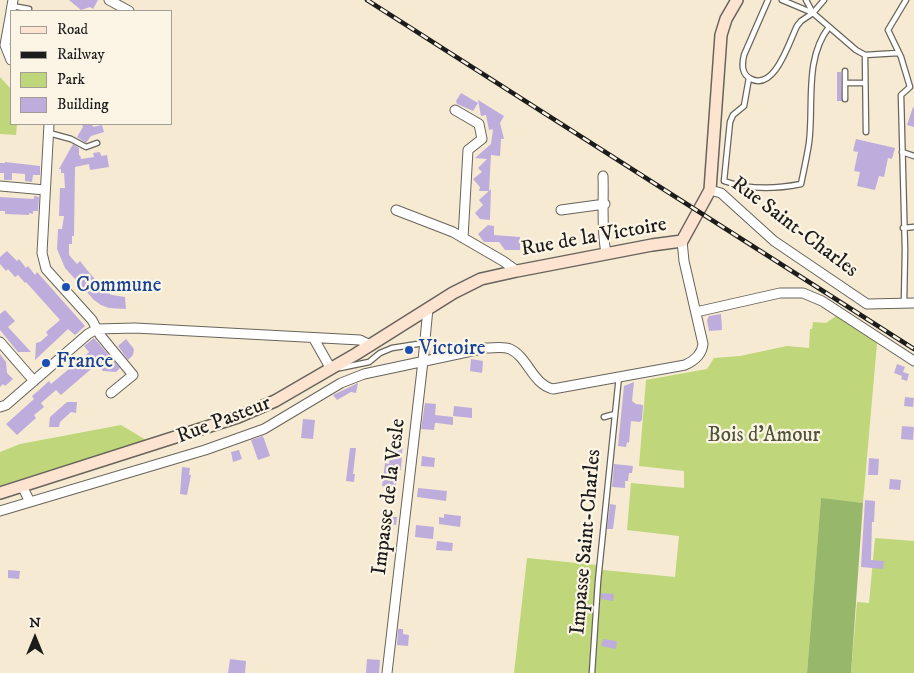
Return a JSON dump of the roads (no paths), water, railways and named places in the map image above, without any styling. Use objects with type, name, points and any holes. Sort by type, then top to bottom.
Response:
[{"type":"street","points":[[109,0],[126,10]]},
{"type":"street","name":"Rue de la Victoire","points":[[0,493],[238,417],[275,401],[331,369],[452,293],[481,279],[682,241],[710,190],[721,35],[726,19],[737,0]]},
{"type":"street","points":[[10,20],[6,45],[10,57]]},
{"type":"street","points":[[455,110],[479,124],[482,139],[468,150],[464,238]]},
{"type":"street","points":[[48,128],[42,253],[46,270],[92,320],[100,335],[133,375],[111,394]]},
{"type":"street","points":[[603,176],[605,204],[603,238],[606,254]]},
{"type":"street","points":[[0,186],[45,190]]},
{"type":"street","name":"Rue Saint-Charles","points":[[710,190],[721,193],[774,241],[867,304],[909,303]]},
{"type":"street","points":[[561,210],[605,204]]},
{"type":"street","points":[[396,210],[453,232],[517,271]]},
{"type":"street","name":"Rue Pasteur","points":[[0,512],[205,450],[264,429],[341,383],[364,374],[423,361],[486,348],[501,347],[510,349],[543,384],[553,388],[679,366],[694,360],[700,353],[703,344],[684,261],[682,241]]},
{"type":"street","points":[[696,312],[780,293],[803,293],[822,301],[914,361]]},
{"type":"street","name":"Impasse de la Vesle","points":[[388,673],[428,308]]},
{"type":"street","points":[[407,321],[426,326]]},
{"type":"street","points":[[0,407],[6,405],[88,334],[98,329],[135,328],[360,340],[370,345]]},
{"type":"street","points":[[314,339],[331,369]]},
{"type":"street","points":[[0,342],[34,381]]},
{"type":"street","points":[[22,486],[30,502]]},
{"type":"lane","points":[[768,0],[744,55],[743,72],[748,78],[756,81],[765,80],[776,71],[801,20],[812,13],[824,0]]},
{"type":"lane","points":[[782,0],[812,13],[856,50],[866,55],[898,53]]},
{"type":"lane","points":[[806,0],[812,13]]},
{"type":"lane","points":[[906,0],[888,30],[912,88],[901,95],[903,228],[909,303]]},
{"type":"lane","points":[[12,7],[28,8]]},
{"type":"lane","points":[[748,78],[744,106],[733,115],[730,122],[724,181],[736,186],[759,188],[784,188],[801,184],[809,142],[811,87],[817,50],[822,36],[829,27]]},
{"type":"lane","points":[[866,55],[866,132]]},
{"type":"lane","points":[[845,71],[846,99]]},
{"type":"lane","points":[[846,83],[865,83]]},
{"type":"lane","points":[[48,128],[86,147],[97,143]]},
{"type":"lane","points":[[902,152],[914,156]]},
{"type":"lane","points":[[903,228],[914,227]]},
{"type":"lane","points":[[331,369],[357,366],[369,362],[380,353],[392,348],[425,342]]},
{"type":"lane","name":"Impasse Saint-Charles","points":[[592,673],[598,581],[619,376]]},
{"type":"lane","points":[[604,417],[616,414]]},
{"type":"railway","points":[[367,0],[914,349]]},
{"type":"place","name":"Commune","points":[[66,287]]},
{"type":"place","name":"Victoire","points":[[409,350]]},
{"type":"place","name":"France","points":[[46,363]]},
{"type":"park label","name":"Bois d'Amour","points":[[764,437]]}]
